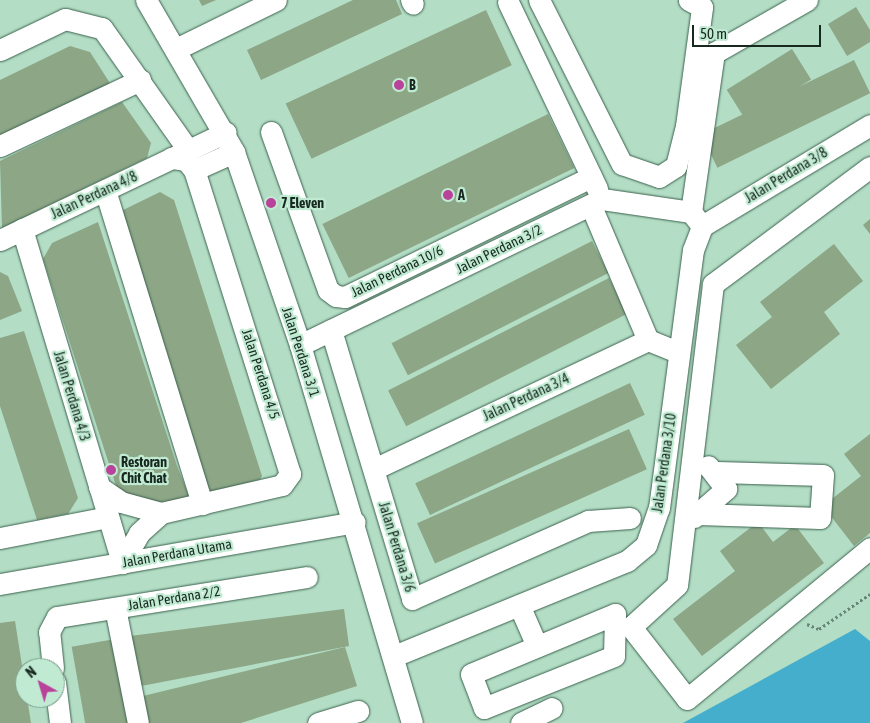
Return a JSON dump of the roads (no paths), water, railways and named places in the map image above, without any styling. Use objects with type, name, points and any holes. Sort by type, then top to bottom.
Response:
[{"type":"street","name":"Jalan Perdana 3/1","points":[[146,0],[178,48],[226,132],[234,152],[300,346],[355,522],[412,723]]},
{"type":"street","points":[[178,48],[276,0]]},
{"type":"street","points":[[540,0],[622,164],[658,177],[676,166],[686,126],[702,8],[689,0]]},
{"type":"street","name":"Jalan Perdana 3/10","points":[[394,656],[635,556],[653,532],[659,508],[678,352],[693,250],[714,53],[807,0]]},
{"type":"street","points":[[508,2],[591,177],[596,202],[648,340],[678,352]]},
{"type":"street","points":[[0,50],[65,18],[83,21],[102,28],[140,80],[179,154],[194,170],[234,152]]},
{"type":"street","points":[[0,146],[140,80]]},
{"type":"street","name":"Jalan Perdana 3/8","points":[[696,219],[870,125]]},
{"type":"street","name":"Jalan Perdana 4/8","points":[[7,234],[226,132]]},
{"type":"street","name":"Jalan Perdana 10/6","points":[[271,132],[328,290],[336,296],[345,297],[591,177]]},
{"type":"street","points":[[870,167],[713,284],[693,457],[690,516],[678,584],[631,627],[687,699],[870,548]]},
{"type":"street","name":"Jalan Perdana 4/5","points":[[122,563],[139,533],[161,514],[282,486],[290,474],[194,170]]},
{"type":"street","points":[[104,190],[202,504]]},
{"type":"street","points":[[596,202],[696,219]]},
{"type":"street","name":"Jalan Perdana 3/2","points":[[300,346],[596,202]]},
{"type":"street","name":"Jalan Perdana 4/3","points":[[7,234],[99,487],[122,563]]},
{"type":"street","name":"Jalan Perdana 3/6","points":[[331,330],[412,598],[588,521],[630,518]]},
{"type":"street","name":"Jalan Perdana 3/4","points":[[374,469],[648,340]]},
{"type":"street","points":[[690,516],[726,488],[717,472],[693,457]]},
{"type":"street","points":[[659,508],[690,516],[820,518],[823,475],[717,472]]},
{"type":"street","points":[[99,487],[121,502],[161,514]]},
{"type":"street","points":[[0,538],[108,518]]},
{"type":"street","name":"Jalan Perdana Utama","points":[[0,584],[355,522]]},
{"type":"street","name":"Jalan Perdana 2/2","points":[[52,658],[49,632],[57,617],[307,577]]},
{"type":"street","points":[[519,605],[537,646]]},
{"type":"street","points":[[115,608],[138,723]]},
{"type":"street","points":[[614,614],[614,656],[484,708],[471,674],[537,646],[563,635],[614,614]]},
{"type":"street","points":[[58,708],[60,723]]},
{"type":"street","points":[[521,723],[552,708]]},
{"type":"street","points":[[318,723],[358,711]]},
{"type":"water","points":[[855,629],[870,641],[870,723],[683,723]]},
{"type":"place","name":"B","points":[[399,85]]},
{"type":"place","name":"A","points":[[448,195]]},
{"type":"place","name":"7 Eleven","points":[[271,203]]},
{"type":"place","name":"Restoran Chit Chat","points":[[111,470]]}]
